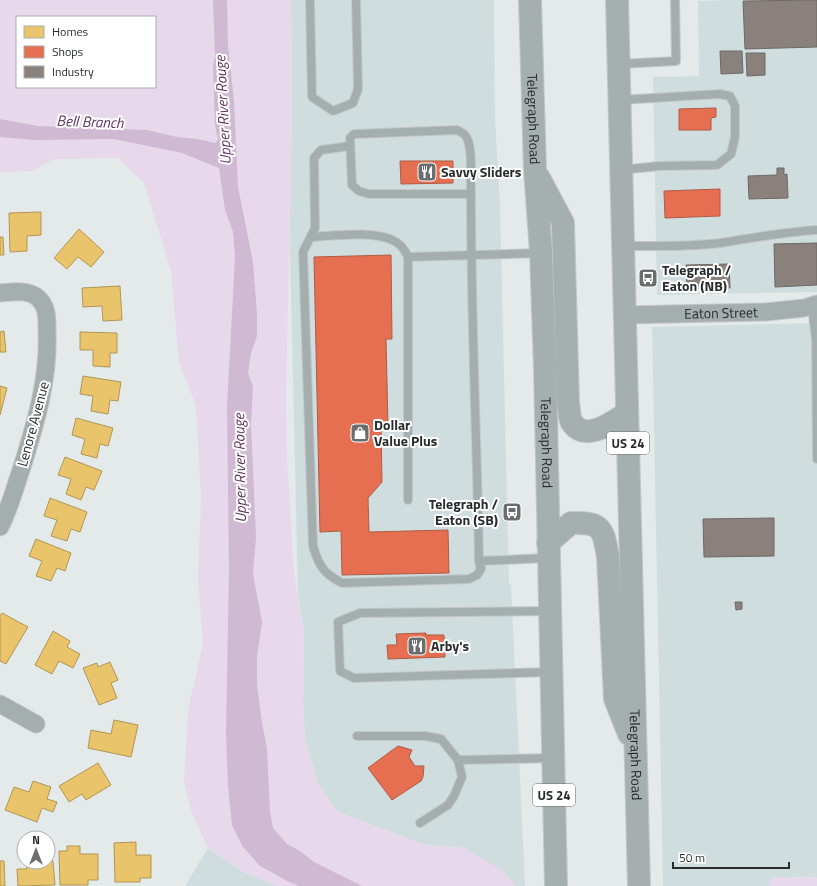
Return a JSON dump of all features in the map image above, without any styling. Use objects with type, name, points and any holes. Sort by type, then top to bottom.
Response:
[{"type":"main road","name":"Telegraph Road","points":[[530,0],[535,170],[541,253],[556,886]]},
{"type":"main road","name":"Telegraph Road","points":[[617,0],[620,170],[639,886]]},
{"type":"main road","points":[[535,170],[563,223],[568,402],[571,420],[578,429],[590,431],[604,428],[627,413]]},
{"type":"main road","points":[[548,550],[571,523],[590,522],[598,527],[604,535],[608,557],[615,698],[635,748]]},
{"type":"street","name":"Lenore Avenue","points":[[0,293],[24,292],[38,297],[46,310],[48,352],[46,381],[37,421],[8,512],[0,527]]},
{"type":"street","name":"Eaton Street","points":[[624,315],[766,312],[815,305]]},
{"type":"street","points":[[0,704],[36,724]]},
{"type":"lane","points":[[310,0],[312,97],[333,111],[353,103],[358,89],[356,0]]},
{"type":"lane","points":[[618,64],[676,61],[675,0]]},
{"type":"lane","points":[[619,100],[720,94],[730,96],[735,106],[735,137],[731,154],[717,165],[659,166],[620,170]]},
{"type":"lane","points":[[350,146],[321,150],[314,158],[315,228],[311,237],[305,243],[303,252],[313,546],[318,562],[327,575],[342,583],[469,579],[477,575],[481,569],[479,561],[471,255],[471,194],[470,149],[465,135],[457,130],[354,134],[350,138],[352,185],[364,194],[471,194]]},
{"type":"lane","points":[[622,246],[718,243],[784,232],[817,230]]},
{"type":"lane","points":[[311,237],[384,236],[396,241],[408,257],[408,500]]},
{"type":"lane","points":[[408,257],[541,253]]},
{"type":"lane","points":[[815,305],[817,459]]},
{"type":"lane","points":[[479,561],[548,550]]},
{"type":"lane","points":[[550,611],[360,613],[338,622],[340,671],[354,678],[551,672]]},
{"type":"lane","points":[[357,736],[425,736],[441,739],[458,760],[462,777],[454,796],[448,805],[420,824]]},
{"type":"lane","points":[[458,760],[554,758]]},
{"type":"shaded area","points":[[0,0],[291,0],[292,120],[286,399],[287,458],[294,572],[304,634],[303,700],[305,739],[319,786],[338,812],[425,845],[464,848],[502,870],[516,886],[277,886],[244,872],[208,848],[192,813],[184,783],[188,710],[203,644],[198,578],[201,497],[196,406],[179,363],[171,271],[144,183],[118,158],[55,159],[32,171],[0,172]]},
{"type":"shaded area","points":[[291,0],[494,0],[495,118],[500,207],[509,584],[511,584],[525,886],[516,886],[464,848],[425,845],[338,812],[319,786],[305,739],[303,700],[304,634],[298,593],[289,210],[292,120]]},
{"type":"shaded area","points":[[817,0],[817,292],[657,295],[653,77],[699,76],[698,1]]},
{"type":"shaded area","points":[[817,323],[817,877],[772,878],[768,886],[663,886],[652,327]]},
{"type":"shaded area","points":[[208,848],[244,872],[277,886],[185,886]]},
{"type":"shaded area","points":[[817,877],[817,886],[768,886],[772,878]]},
{"type":"water","name":"Upper River Rouge","points":[[213,0],[227,0],[228,45],[234,101],[238,187],[253,262],[257,313],[257,336],[251,353],[248,373],[253,387],[251,424],[256,537],[253,574],[262,622],[257,657],[257,685],[267,748],[270,813],[273,828],[287,844],[300,851],[314,862],[362,886],[299,886],[287,881],[260,866],[243,847],[232,825],[228,786],[226,734],[229,569],[227,407],[235,256],[233,232],[225,210],[219,168],[182,153],[114,139],[35,140],[0,137],[0,119],[38,126],[147,130],[177,137],[215,143],[218,140],[215,125]]},
{"type":"building: Homes","points":[[41,212],[41,235],[27,236],[27,251],[10,252],[9,213]]},
{"type":"building: Homes","points":[[79,229],[104,252],[91,267],[78,257],[67,269],[54,258]]},
{"type":"building: Homes","points":[[0,237],[3,237],[4,255],[0,255]]},
{"type":"building: Homes","points":[[120,286],[122,320],[103,321],[102,306],[83,307],[82,288]]},
{"type":"building: Homes","points":[[4,331],[6,352],[0,352],[0,332]]},
{"type":"building: Homes","points":[[80,332],[117,333],[117,353],[110,353],[110,367],[93,366],[93,350],[80,350]]},
{"type":"building: Homes","points":[[83,376],[121,382],[118,401],[110,400],[108,414],[91,411],[93,396],[80,394]]},
{"type":"building: Homes","points":[[0,386],[7,388],[0,415]]},
{"type":"building: Homes","points":[[76,418],[113,428],[108,446],[100,444],[97,458],[81,454],[85,439],[72,435]]},
{"type":"building: Homes","points":[[65,457],[102,471],[94,490],[86,487],[81,500],[66,494],[71,479],[58,475]]},
{"type":"building: Homes","points":[[50,498],[87,512],[80,532],[71,529],[67,541],[51,536],[57,520],[44,516]]},
{"type":"building: Homes","points":[[36,539],[71,553],[65,571],[57,568],[51,581],[36,576],[42,561],[29,556]]},
{"type":"building: Homes","points":[[2,613],[28,627],[6,664],[0,661],[0,616]]},
{"type":"building: Homes","points":[[53,631],[70,641],[67,647],[80,654],[73,668],[59,661],[52,674],[35,665]]},
{"type":"building: Homes","points":[[110,662],[118,680],[111,683],[117,698],[99,705],[83,668],[97,663],[98,667]]},
{"type":"building: Homes","points":[[114,720],[138,725],[131,757],[88,748],[91,730],[111,734]]},
{"type":"building: Homes","points":[[98,763],[111,785],[86,800],[82,794],[69,802],[59,786]]},
{"type":"building: Homes","points":[[33,781],[51,787],[47,799],[57,802],[53,812],[42,808],[37,822],[5,810],[14,787],[29,792]]},
{"type":"building: Homes","points":[[136,842],[136,855],[151,855],[151,878],[140,878],[140,882],[115,882],[114,843]]},
{"type":"building: Homes","points":[[67,846],[80,846],[80,854],[98,854],[98,880],[88,880],[88,885],[60,885],[59,851],[67,851]]},
{"type":"building: Homes","points":[[0,861],[4,861],[5,886],[0,886]]},
{"type":"building: Homes","points":[[17,870],[54,870],[55,885],[18,886]]},
{"type":"building: Shops","points":[[716,108],[716,117],[711,118],[711,130],[679,130],[679,109]]},
{"type":"building: Shops","name":"Savvy Sliders","points":[[400,161],[453,161],[453,183],[401,184]]},
{"type":"building: Shops","points":[[720,189],[720,216],[665,218],[664,191]]},
{"type":"building: Shops","points":[[391,255],[392,339],[386,339],[388,426],[381,427],[382,482],[368,498],[369,532],[448,530],[449,573],[342,575],[341,531],[320,532],[314,257]]},
{"type":"building: Shops","points":[[426,633],[426,635],[444,635],[445,657],[388,659],[387,645],[397,645],[396,634]]},
{"type":"building: Shops","points":[[398,746],[412,750],[409,757],[415,766],[424,766],[423,777],[421,781],[392,800],[368,768]]},
{"type":"building: Industry","points":[[817,0],[817,47],[745,49],[743,1]]},
{"type":"building: Industry","points":[[720,51],[742,51],[743,73],[721,74]]},
{"type":"building: Industry","points":[[746,53],[765,53],[765,75],[747,76]]},
{"type":"building: Industry","points":[[777,168],[784,168],[784,175],[787,174],[788,198],[749,199],[748,176],[777,175]]},
{"type":"building: Industry","points":[[817,243],[817,285],[775,287],[774,244]]},
{"type":"building: Industry","points":[[729,264],[730,288],[687,289],[686,265]]},
{"type":"building: Industry","points":[[774,518],[774,556],[704,557],[703,519]]},
{"type":"building: Industry","points":[[735,602],[742,602],[742,609],[736,610]]},
{"type":"place","name":"Savvy Sliders","points":[[427,172]]},
{"type":"place","name":"Telegraph / Eaton (NB)","points":[[648,278]]},
{"type":"place","name":"Dollar Value Plus","points":[[360,433]]},
{"type":"place","name":"Telegraph / Eaton (SB)","points":[[512,512]]},
{"type":"place","name":"Arby's","points":[[417,646]]},
{"type":"water label","name":"Bell Branch","points":[[90,122]]}]
